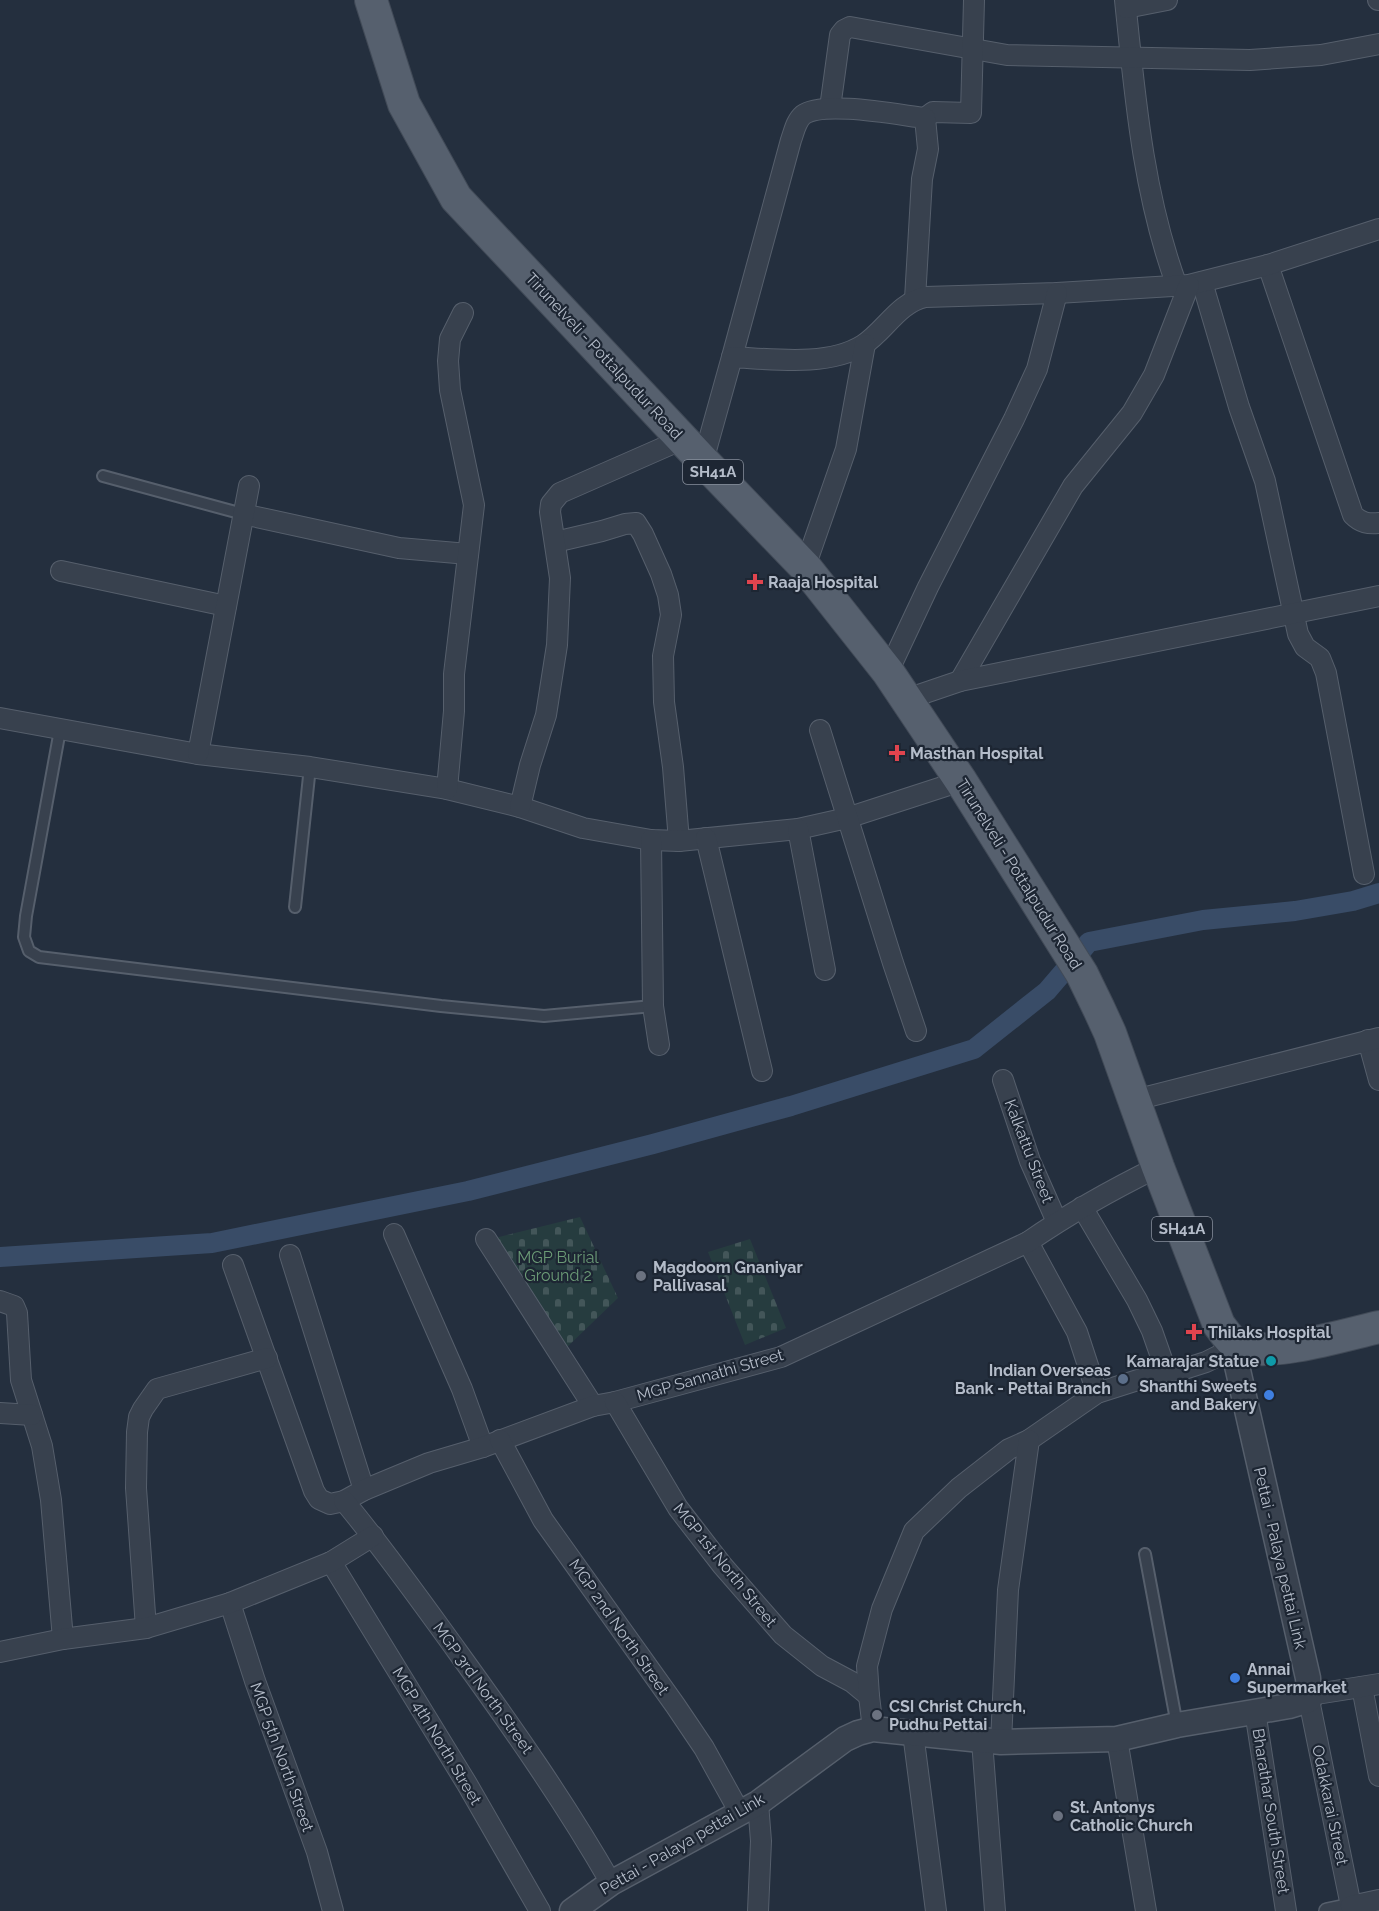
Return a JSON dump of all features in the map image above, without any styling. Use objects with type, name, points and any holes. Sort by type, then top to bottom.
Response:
[{"type":"main road","name":"Tirunelveli - Pottalpudur Road","points":[[375,4],[404,104],[456,198],[805,567],[888,672],[962,781],[1082,974],[1110,1033],[1158,1167],[1219,1325],[1233,1342]]},
{"type":"main road","points":[[1233,1342],[1243,1347],[1259,1349],[1286,1347],[1379,1327]]},
{"type":"street","points":[[520,807],[546,715],[555,665],[560,578],[550,512],[551,504],[560,494],[693,450],[732,357],[797,122],[803,115],[812,111],[830,108],[925,118],[933,112],[971,113],[974,0]]},
{"type":"street","points":[[1167,0],[1126,4],[1141,145],[1163,249],[1189,285],[1239,407],[1264,481],[1298,634],[1305,647],[1320,658],[1326,672],[1364,874]]},
{"type":"street","points":[[830,108],[840,35],[850,27],[1007,55],[1250,60],[1321,54],[1379,44]]},
{"type":"street","points":[[915,299],[922,179],[928,149],[925,118]]},
{"type":"street","points":[[732,357],[819,359],[843,353],[865,344],[915,299],[945,295],[1057,293],[1189,285],[1268,265],[1379,229]]},
{"type":"street","points":[[1268,265],[1353,515],[1359,521],[1379,524]]},
{"type":"street","points":[[960,681],[1073,486],[1132,414],[1154,375],[1189,285]]},
{"type":"street","points":[[888,672],[1037,369],[1057,293]]},
{"type":"street","points":[[447,789],[454,711],[454,674],[474,505],[450,390],[448,361],[450,339],[463,313]]},
{"type":"street","points":[[805,567],[846,449],[865,344]]},
{"type":"street","points":[[198,754],[249,486]]},
{"type":"street","points":[[243,514],[399,548],[468,554]]},
{"type":"street","points":[[555,542],[636,523],[661,574],[668,595],[671,615],[663,656],[664,702],[673,767],[679,841]]},
{"type":"street","points":[[61,571],[226,606]]},
{"type":"street","points":[[907,699],[960,681],[1379,596]]},
{"type":"street","points":[[0,718],[198,754],[310,766],[447,789],[520,807],[584,828],[651,840],[679,841],[798,830],[847,818],[962,781]]},
{"type":"street","points":[[820,730],[892,963],[916,1031]]},
{"type":"street","points":[[798,830],[825,970]]},
{"type":"street","points":[[706,838],[762,1071]]},
{"type":"street","points":[[651,840],[652,1006],[659,1045]]},
{"type":"street","points":[[1135,1100],[1374,1039],[1379,1080]]},
{"type":"street","name":"Kalkattu Street","points":[[1003,1080],[1030,1161],[1057,1222]]},
{"type":"street","name":"MGP Sannathi Street","points":[[344,1501],[364,1490],[429,1463],[593,1406],[781,1357],[1028,1242],[1107,1192],[1158,1167]]},
{"type":"street","points":[[1082,1207],[1137,1300],[1152,1331],[1166,1371]]},
{"type":"street","name":"MGP 2nd North Street","points":[[394,1234],[462,1389],[492,1443],[543,1520],[749,1808]]},
{"type":"street","points":[[486,1239],[593,1406]]},
{"type":"street","points":[[1028,1242],[1077,1332],[1097,1393]]},
{"type":"street","points":[[290,1255],[364,1490]]},
{"type":"street","points":[[234,1265],[314,1491],[319,1499],[330,1504],[344,1501]]},
{"type":"street","points":[[0,1301],[14,1306],[17,1313],[21,1380],[42,1446],[51,1500],[63,1639]]},
{"type":"street","points":[[873,1730],[867,1666],[882,1609],[914,1531],[959,1488],[1009,1449],[1029,1440],[1097,1393],[1166,1371],[1181,1370],[1214,1358],[1233,1342]]},
{"type":"street","name":"Pettai - Palaya pettai Link","points":[[572,1911],[611,1883],[749,1808],[845,1739],[858,1733],[873,1730],[991,1741],[1117,1739],[1177,1725],[1289,1706],[1309,1697],[1308,1678],[1233,1342]]},
{"type":"street","points":[[146,1628],[136,1488],[137,1432],[142,1408],[157,1389],[267,1358]]},
{"type":"street","name":"MGP 1st North Street","points":[[615,1402],[678,1509],[722,1565],[783,1635],[822,1666],[852,1682],[869,1696]]},
{"type":"street","points":[[0,1413],[32,1415]]},
{"type":"street","points":[[995,1911],[991,1741],[1008,1590],[1029,1440]]},
{"type":"street","name":"MGP 3rd North Street","points":[[344,1501],[373,1536],[523,1742],[575,1820],[611,1883]]},
{"type":"street","points":[[0,1652],[63,1639],[146,1628],[230,1603],[331,1562],[373,1536]]},
{"type":"street","name":"MGP 4th North Street","points":[[331,1562],[467,1784],[540,1911]]},
{"type":"street","name":"MGP 5th North Street","points":[[230,1603],[255,1681],[317,1852],[333,1911]]},
{"type":"street","points":[[1309,1697],[1370,1686],[1379,1776]]},
{"type":"street","name":"Odakkarai Street","points":[[1309,1697],[1351,1908]]},
{"type":"street","name":"Bharathar South Street","points":[[1256,1711],[1286,1911]]},
{"type":"street","points":[[912,1733],[936,1911]]},
{"type":"street","points":[[1117,1739],[1146,1911]]},
{"type":"street","points":[[749,1808],[761,1841],[758,1911]]},
{"type":"street","points":[[1326,1911],[1351,1908],[1379,1900]]},
{"type":"lane","points":[[103,476],[243,514]]},
{"type":"lane","points":[[60,730],[24,937],[29,951],[39,957],[441,1006],[544,1016],[652,1006]]},
{"type":"lane","points":[[295,907],[310,766]]},
{"type":"lane","points":[[1145,1554],[1177,1725]]},
{"type":"green space","name":"MGP Burial Ground 2","points":[[580,1217],[618,1298],[563,1351],[491,1239]]},
{"type":"green space","points":[[750,1239],[786,1328],[745,1345],[708,1252]]},
{"type":"waterway","points":[[0,1257],[212,1243],[468,1191],[653,1144],[791,1106],[974,1049],[1047,991],[1089,942],[1203,920],[1295,911],[1353,901],[1379,893]]},
{"type":"place","name":"Raaja Hospital","points":[[755,582]]},
{"type":"place","name":"Masthan Hospital","points":[[897,753]]},
{"type":"place","name":"Magdoom Gnaniyar Pallivasal","points":[[641,1276]]},
{"type":"place","name":"Thilaks Hospital","points":[[1194,1332]]},
{"type":"place","name":"Kamarajar Statue","points":[[1271,1361]]},
{"type":"place","name":"Indian Overseas Bank - Pettai Branch","points":[[1123,1379]]},
{"type":"place","name":"Shanthi Sweets and Bakery","points":[[1269,1395]]},
{"type":"place","name":"Annai Supermarket","points":[[1235,1678]]},
{"type":"place","name":"CSI Christ Church, Pudhu Pettai","points":[[877,1715]]},
{"type":"place","name":"St. Antonys Catholic Church","points":[[1058,1816]]}]
